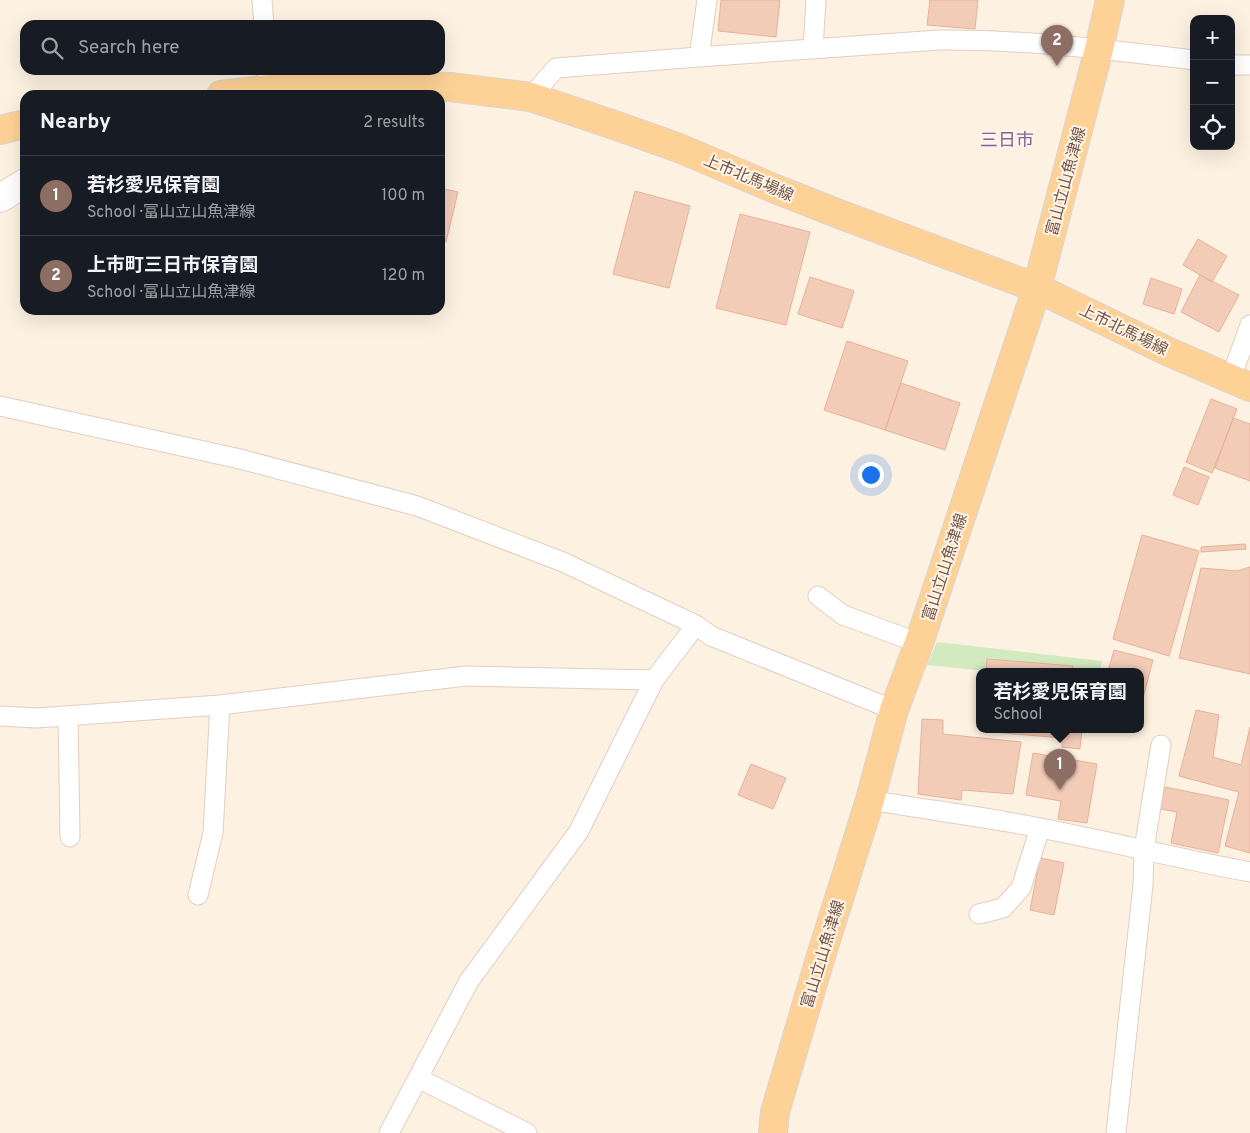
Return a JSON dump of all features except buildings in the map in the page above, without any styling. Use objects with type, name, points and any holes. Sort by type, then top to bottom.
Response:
[{"type":"main road","name":"富山立山魚津線","points":[[773,1133],[775,1112],[820,959],[870,800],[894,710],[919,643],[1037,288],[1110,0]]},
{"type":"main road","name":"上市北馬場線","points":[[236,90],[268,79],[450,88],[531,98],[680,148],[772,188],[1037,288],[1169,352],[1241,383]]},
{"type":"main road","points":[[0,130],[20,125]]},
{"type":"street","points":[[262,0],[264,20]]},
{"type":"street","points":[[699,57],[707,0]]},
{"type":"street","points":[[813,49],[816,0]]},
{"type":"street","points":[[531,98],[556,68],[939,40],[978,40],[1099,49],[1190,60]]},
{"type":"street","points":[[1235,64],[1250,65]]},
{"type":"street","points":[[0,198],[20,186]]},
{"type":"street","points":[[1241,383],[1250,325]]},
{"type":"street","points":[[0,406],[240,459],[417,506],[563,562],[696,625],[711,636],[894,710]]},
{"type":"street","points":[[818,596],[843,615],[919,643]]},
{"type":"street","points":[[389,1133],[469,982],[580,831],[654,680],[696,625]]},
{"type":"street","points":[[0,716],[37,718],[220,705],[466,676],[654,680]]},
{"type":"street","points":[[198,895],[213,833],[220,705]]},
{"type":"street","points":[[68,716],[70,837]]},
{"type":"street","points":[[1116,1133],[1143,885],[1144,850],[1160,745]]},
{"type":"street","points":[[870,800],[1009,822],[1250,872]]},
{"type":"street","points":[[979,914],[1003,908],[1020,888],[1040,828]]},
{"type":"street","points":[[418,1078],[527,1133]]},
{"type":"green space","points":[[937,642],[1102,661],[1101,668],[1072,668],[1072,666],[987,659],[986,668],[976,668],[976,670],[927,665]]},
{"type":"place","name":"上市町三日市保育園","points":[[1057,66]]},
{"type":"place","name":"若杉愛児保育園","points":[[1060,790]]},
{"type":"district","name":"三日市","points":[[1007,140]]}]
